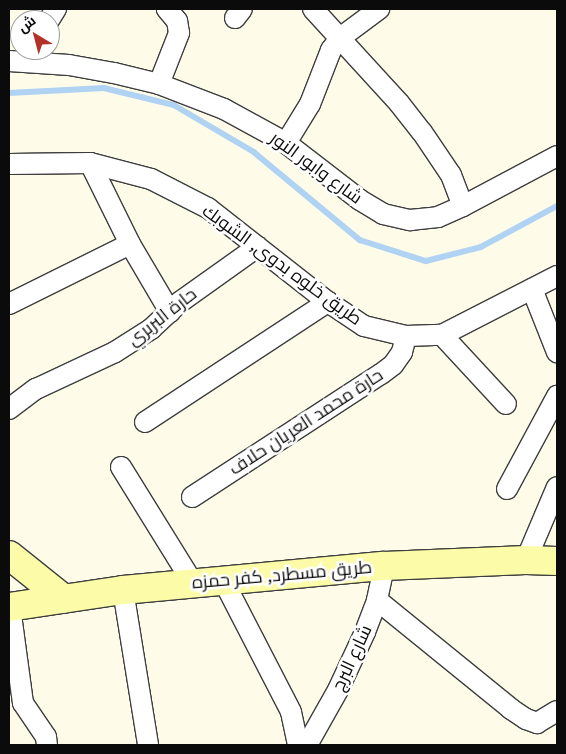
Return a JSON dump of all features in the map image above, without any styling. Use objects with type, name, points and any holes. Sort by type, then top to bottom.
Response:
[{"type":"main road","points":[[9,555],[64,599]]},
{"type":"main road","name":"طريق مسطرد, كفر حمزه","points":[[9,607],[123,590],[384,566],[526,560],[557,561]]},
{"type":"street","points":[[159,84],[179,33],[177,21],[167,9]]},
{"type":"street","points":[[313,9],[399,103],[422,132],[451,175],[463,206]]},
{"type":"street","points":[[286,143],[310,104],[331,50],[340,38],[379,9]]},
{"type":"street","name":"شارع وابور النور","points":[[40,60],[96,69],[159,84],[224,109],[286,143],[360,200],[383,214],[410,220],[438,217],[463,206],[557,156]]},
{"type":"street","points":[[90,163],[130,244],[170,312]]},
{"type":"street","name":"طريق خلوه بدوى, الشوبك","points":[[9,164],[90,163],[151,179],[200,204],[328,302],[364,326],[406,336],[442,334]]},
{"type":"street","points":[[9,304],[130,244]]},
{"type":"street","name":"حارة البربري","points":[[9,409],[36,390],[115,352],[151,329],[180,302],[257,247]]},
{"type":"street","points":[[506,404],[442,334],[557,276]]},
{"type":"street","points":[[532,289],[557,352]]},
{"type":"street","points":[[145,422],[328,302]]},
{"type":"street","name":"حارة محمد العريان حلاف","points":[[192,497],[393,365],[402,352],[406,336]]},
{"type":"street","points":[[507,489],[557,396]]},
{"type":"street","points":[[121,467],[193,583]]},
{"type":"street","points":[[526,560],[557,487]]},
{"type":"street","name":"شارع البرج","points":[[307,745],[338,690],[365,632],[377,600],[384,566]]},
{"type":"street","points":[[222,580],[284,696],[291,712],[298,745]]},
{"type":"street","points":[[123,590],[148,745]]},
{"type":"street","points":[[377,600],[511,709],[526,719],[537,724],[557,711]]},
{"type":"street","points":[[9,607],[23,703],[46,737],[47,745]]},
{"type":"waterway","points":[[9,93],[104,88],[174,105],[254,152],[360,240],[426,261],[481,247],[557,206]]}]
